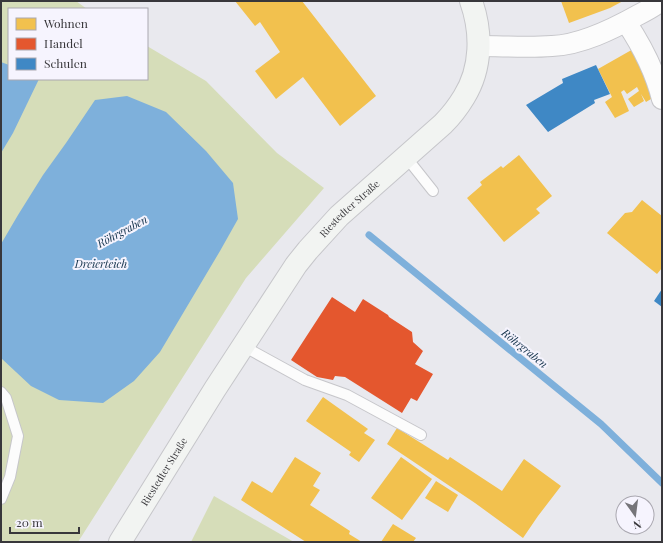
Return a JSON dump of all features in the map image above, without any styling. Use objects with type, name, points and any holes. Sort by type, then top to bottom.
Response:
[{"type":"main road","name":"Riestedter Straße","points":[[120,542],[182,441],[296,265],[339,216],[443,124],[465,97],[472,81],[479,46],[478,28],[471,1]]},
{"type":"street","points":[[479,46],[553,46],[573,43],[590,38],[626,22],[661,1]]},
{"type":"street","points":[[626,22],[636,37],[650,64],[662,99]]},
{"type":"lane","points":[[406,157],[433,191]]},
{"type":"lane","points":[[243,346],[305,380],[347,395],[421,435]]},
{"type":"lane","points":[[1,392],[6,398],[18,436],[10,477],[1,499]]},
{"type":"green space","points":[[1,1],[76,1],[86,8],[8,8],[8,80],[148,80],[148,47],[206,81],[277,153],[324,188],[246,278],[78,542],[1,542]]},
{"type":"green space","points":[[214,496],[294,542],[191,542]]},
{"type":"water","points":[[1,62],[8,65],[8,80],[39,80],[13,133],[1,153]]},
{"type":"water","name":"Dreierteich","points":[[127,96],[166,112],[206,151],[233,183],[238,219],[160,352],[134,381],[103,403],[59,400],[31,386],[1,358],[1,244],[43,175],[95,100]]},
{"type":"building: Wohnen","points":[[235,1],[302,1],[376,96],[340,126],[303,77],[276,99],[255,71],[280,52],[260,22],[255,26]]},
{"type":"building: Wohnen","points":[[561,1],[623,1],[610,8],[569,23]]},
{"type":"building: Wohnen","points":[[635,48],[656,96],[646,102],[641,94],[644,101],[634,107],[628,99],[639,91],[637,87],[627,94],[624,90],[621,92],[629,111],[615,118],[605,102],[612,97],[598,69]]},
{"type":"building: Wohnen","points":[[519,155],[552,196],[536,209],[540,213],[504,242],[467,198],[482,185],[480,182],[501,166],[503,168]]},
{"type":"building: Wohnen","points":[[642,200],[662,216],[662,268],[657,274],[607,233],[625,213],[632,212]]},
{"type":"building: Wohnen","points":[[323,397],[368,429],[364,433],[375,440],[359,462],[349,455],[351,452],[306,421]]},
{"type":"building: Wohnen","points":[[397,428],[448,460],[450,457],[502,491],[524,459],[561,486],[523,538],[475,503],[387,444]]},
{"type":"building: Wohnen","points":[[295,457],[321,473],[313,486],[320,490],[310,505],[350,531],[349,534],[362,542],[306,542],[241,500],[252,481],[272,493]]},
{"type":"building: Wohnen","points":[[401,457],[432,479],[402,520],[371,498]]},
{"type":"building: Wohnen","points":[[436,481],[458,495],[448,512],[425,498]]},
{"type":"building: Wohnen","points":[[393,524],[416,538],[413,542],[381,542]]},
{"type":"building: Handel","points":[[332,297],[355,312],[363,299],[412,332],[413,342],[423,351],[415,364],[433,374],[417,401],[411,398],[402,413],[345,377],[335,376],[333,380],[317,377],[291,360]]},
{"type":"building: Schulen","points":[[596,65],[610,94],[594,100],[595,103],[548,132],[526,105],[563,83],[562,79]]},
{"type":"building: Schulen","points":[[662,289],[662,307],[654,301]]},
{"type":"waterway","name":"Röhrgraben","points":[[369,235],[601,424],[662,483]]}]
